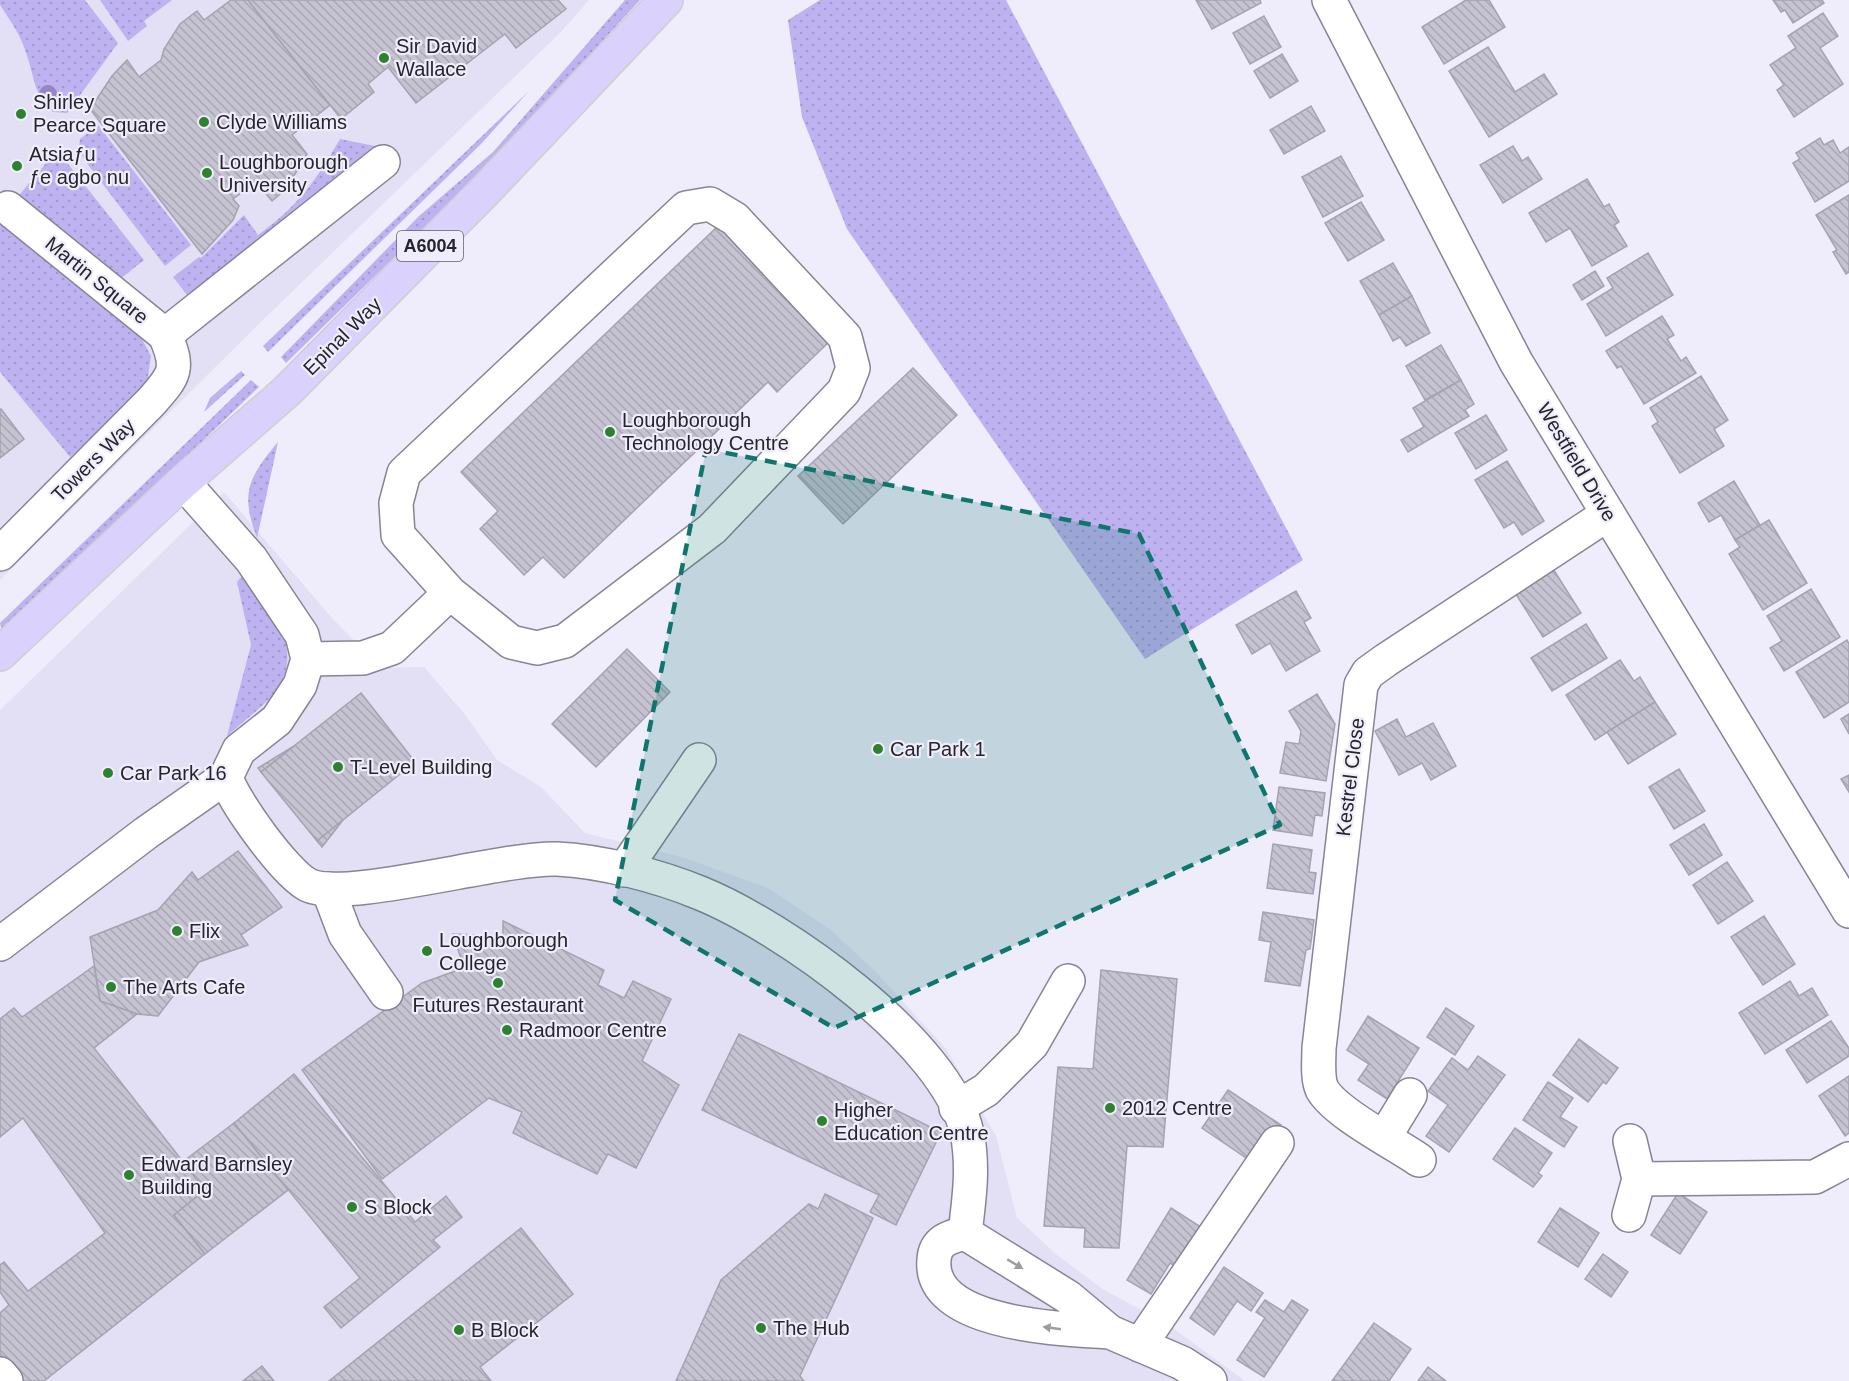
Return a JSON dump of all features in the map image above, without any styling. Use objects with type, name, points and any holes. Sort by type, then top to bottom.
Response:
[{"type":"main road","name":"Epinal Way","points":[[0,654],[183,482],[287,391],[485,191],[666,0]]},
{"type":"street","name":"Westfield Drive","points":[[1329,0],[1516,362],[1849,911]]},
{"type":"street","points":[[170,347],[383,162]]},
{"type":"street","points":[[710,204],[735,219],[845,337],[853,368],[844,391],[712,529],[565,641],[537,648],[511,642],[450,593],[398,535],[396,503],[404,473],[686,208],[710,204]]},
{"type":"street","name":"Martin Square","points":[[8,208],[170,347]]},
{"type":"street","name":"Towers Way","points":[[0,554],[169,381],[170,347]]},
{"type":"street","points":[[0,944],[146,833],[226,777],[239,750],[277,720],[300,685],[308,660],[302,635],[263,576],[183,482]]},
{"type":"street","name":"Kestrel Close","points":[[1419,1160],[1385,1136],[1339,1109],[1322,1089],[1319,1071],[1319,1048],[1361,685],[1368,673],[1386,660],[1608,514]]},
{"type":"street","points":[[308,660],[363,658],[392,648],[450,593]]},
{"type":"street","points":[[624,870],[699,760]]},
{"type":"street","points":[[226,777],[231,794],[286,865],[308,885],[328,889],[378,884],[457,871],[557,859],[624,870],[699,892],[773,929],[864,997],[921,1050],[967,1131],[972,1172],[965,1233]]},
{"type":"street","points":[[328,889],[345,934],[386,993]]},
{"type":"street","points":[[956,1108],[986,1090],[1032,1044],[1068,981]]},
{"type":"street","points":[[1385,1136],[1410,1095]]},
{"type":"street","points":[[1629,1215],[1639,1179],[1630,1141]]},
{"type":"street","points":[[1140,1345],[1277,1143]]},
{"type":"street","points":[[1639,1179],[1815,1177],[1849,1159]]},
{"type":"street","points":[[1110,1332],[1053,1329],[981,1314],[949,1298],[938,1284],[933,1268],[934,1252],[945,1238],[965,1233],[1068,1297],[1110,1332],[1182,1363],[1210,1381]]},
{"type":"street","points":[[0,1374],[6,1381]]},
{"type":"highlighted area","points":[[706,449],[1139,534],[1280,825],[834,1028],[615,900]]},
{"type":"shaded area","name":"Loughborough University","points":[[0,0],[589,0],[563,30],[267,316],[0,580]]},
{"type":"shaded area","points":[[0,0],[85,0],[118,43],[67,113],[53,112],[40,96],[23,44],[0,5]]},
{"type":"shaded area","points":[[100,0],[172,0],[144,21],[147,26],[128,41]]},
{"type":"shaded area","points":[[625,0],[640,0],[493,161],[286,363],[281,357],[418,217],[493,152]]},
{"type":"shaded area","points":[[820,0],[1006,0],[1303,560],[1145,659],[847,229],[802,117],[788,20]]},
{"type":"shaded area","points":[[529,91],[481,144],[268,352],[263,346]]},
{"type":"shaded area","points":[[98,125],[191,245],[165,266],[83,158],[79,148],[80,139]]},
{"type":"shaded area","points":[[340,139],[380,147],[191,300],[173,277],[199,257],[201,258],[244,215],[258,235],[272,224],[305,192]]},
{"type":"shaded area","points":[[57,150],[144,260],[114,284],[15,200]]},
{"type":"shaded area","points":[[0,218],[137,330],[151,356],[146,391],[70,457],[0,372]]},
{"type":"shaded area","points":[[241,371],[245,375],[204,412],[210,398]]},
{"type":"shaded area","points":[[251,380],[259,387],[2,633],[0,623]]},
{"type":"shaded area","points":[[278,442],[257,538],[249,509],[250,487],[260,466]]},
{"type":"shaded area","name":"Loughborough College","points":[[224,492],[331,617],[381,668],[424,667],[464,713],[497,760],[541,787],[585,833],[682,857],[768,888],[831,930],[876,972],[947,1050],[996,1136],[1017,1218],[1057,1255],[1104,1290],[1166,1323],[1245,1381],[0,1381],[0,710]]},
{"type":"shaded area","points":[[241,577],[275,617],[287,647],[287,663],[282,680],[272,696],[227,736],[251,645],[237,582]]},
{"type":"building","name":"Clyde Williams","points":[[231,0],[248,0],[330,105],[292,135],[307,154],[286,189],[272,201],[256,182],[233,199],[239,206],[233,220],[202,254],[90,109],[112,76],[127,60],[139,77],[161,60],[164,49],[180,24],[197,11],[204,20]]},
{"type":"building","name":"Sir David Wallace","points":[[248,0],[558,0],[566,9],[516,48],[505,34],[416,103],[388,67],[368,84],[374,92],[341,119]]},
{"type":"building","points":[[1196,0],[1260,0],[1261,3],[1212,29]]},
{"type":"building","points":[[1466,0],[1489,0],[1505,27],[1444,64],[1422,27]]},
{"type":"building","points":[[1773,0],[1822,0],[1824,3],[1793,23],[1785,10],[1781,12]]},
{"type":"building","points":[[1823,13],[1838,36],[1820,48],[1843,84],[1794,117],[1777,90],[1784,85],[1770,65],[1796,48],[1788,36]]},
{"type":"building","points":[[1264,16],[1281,47],[1250,64],[1233,33]]},
{"type":"building","points":[[1488,47],[1515,92],[1544,74],[1557,94],[1489,137],[1449,71]]},
{"type":"building","points":[[1282,54],[1298,81],[1270,98],[1254,71]]},
{"type":"building","points":[[1311,106],[1325,131],[1284,154],[1270,130]]},
{"type":"building","points":[[1820,138],[1824,145],[1833,140],[1840,153],[1849,147],[1849,181],[1815,202],[1793,163],[1800,159],[1796,153]]},
{"type":"building","points":[[1513,146],[1522,161],[1528,157],[1542,179],[1503,203],[1480,165]]},
{"type":"building","points":[[1341,156],[1363,196],[1323,217],[1302,177]]},
{"type":"building","points":[[1587,179],[1604,207],[1609,204],[1619,222],[1614,225],[1627,246],[1592,266],[1570,228],[1546,242],[1529,213]]},
{"type":"building","points":[[1849,195],[1849,272],[1846,274],[1833,252],[1837,250],[1816,215]]},
{"type":"building","points":[[1361,202],[1384,240],[1348,261],[1325,223]]},
{"type":"building","name":"Loughborough Technology Centre","points":[[719,225],[830,341],[777,392],[768,382],[564,578],[543,557],[524,575],[480,529],[498,511],[461,472]]},
{"type":"building","points":[[1648,253],[1673,295],[1606,336],[1587,304],[1613,288],[1607,278]]},
{"type":"building","points":[[1393,263],[1412,296],[1379,315],[1360,281]]},
{"type":"building","points":[[1595,271],[1604,286],[1582,300],[1573,285]]},
{"type":"building","points":[[1412,296],[1430,333],[1406,346],[1400,337],[1393,341],[1379,315]]},
{"type":"building","points":[[1662,316],[1674,335],[1667,339],[1681,361],[1686,357],[1696,373],[1644,404],[1621,366],[1617,368],[1606,351]]},
{"type":"building","points":[[1441,345],[1461,380],[1425,400],[1406,366]]},
{"type":"building","points":[[913,368],[957,415],[843,524],[798,476]]},
{"type":"building","points":[[1701,376],[1728,420],[1714,429],[1724,446],[1680,473],[1652,426],[1658,422],[1650,408]]},
{"type":"building","points":[[1461,380],[1474,404],[1465,410],[1469,416],[1408,452],[1401,440],[1424,427],[1413,408]]},
{"type":"building","points":[[0,410],[24,439],[0,458]]},
{"type":"building","points":[[1486,415],[1507,450],[1476,469],[1455,433]]},
{"type":"building","points":[[1507,461],[1544,521],[1522,535],[1514,522],[1504,528],[1475,480]]},
{"type":"building","points":[[1734,481],[1760,525],[1735,540],[1721,515],[1709,522],[1698,503]]},
{"type":"building","points":[[1769,520],[1807,583],[1763,610],[1729,554],[1740,547],[1735,540]]},
{"type":"building","points":[[1550,564],[1581,613],[1543,637],[1512,588]]},
{"type":"building","points":[[1811,589],[1840,637],[1784,671],[1770,648],[1782,641],[1767,616]]},
{"type":"building","points":[[1296,591],[1311,618],[1304,622],[1320,651],[1286,671],[1270,643],[1252,654],[1236,625]]},
{"type":"building","points":[[1586,624],[1607,658],[1552,691],[1531,658]]},
{"type":"building","points":[[1847,640],[1849,644],[1849,702],[1824,718],[1796,672]]},
{"type":"building","points":[[627,649],[670,692],[596,767],[552,724]]},
{"type":"building","points":[[1620,660],[1634,681],[1640,677],[1655,702],[1595,740],[1566,695]]},
{"type":"building","name":"T-Level Building","points":[[361,693],[415,762],[317,841],[261,772]]},
{"type":"building","points":[[1317,694],[1335,724],[1326,781],[1280,773],[1286,742],[1299,744],[1301,731],[1289,711]]},
{"type":"building","points":[[1655,702],[1676,734],[1628,764],[1607,732]]},
{"type":"building","points":[[1849,714],[1849,734],[1841,719]]},
{"type":"building","points":[[1397,719],[1406,737],[1433,723],[1456,766],[1431,780],[1422,763],[1399,775],[1375,731]]},
{"type":"building","points":[[294,746],[261,772],[258,768]]},
{"type":"building","points":[[1679,769],[1705,811],[1674,829],[1649,787]]},
{"type":"building","points":[[1849,775],[1849,792],[1841,779]]},
{"type":"building","points":[[1279,787],[1325,793],[1322,816],[1315,815],[1312,836],[1273,830]]},
{"type":"building","points":[[343,820],[322,847],[317,841]]},
{"type":"building","points":[[1704,824],[1722,855],[1689,875],[1670,845]]},
{"type":"building","points":[[1273,844],[1312,850],[1309,872],[1316,873],[1313,894],[1267,888]]},
{"type":"building","points":[[238,851],[282,907],[241,935],[248,945],[199,962],[158,1016],[137,1014],[100,1001],[90,937],[158,910],[192,872],[198,880]]},
{"type":"building","points":[[1727,862],[1753,901],[1718,924],[1693,885]]},
{"type":"building","points":[[1263,912],[1314,920],[1310,949],[1306,950],[1300,986],[1265,981],[1271,942],[1259,940]]},
{"type":"building","points":[[1764,916],[1795,964],[1763,985],[1731,937]]},
{"type":"building","name":"Radmoor Centre","points":[[503,921],[604,970],[598,985],[624,998],[633,981],[671,999],[642,1061],[679,1085],[636,1168],[608,1154],[597,1174],[513,1133],[522,1112],[489,1098],[382,1179],[302,1070],[422,983],[464,968],[453,934],[503,936]]},
{"type":"building","name":"Edward Barnsley Building","points":[[94,966],[100,1001],[137,1014],[94,1048],[205,1190],[174,1215],[205,1254],[44,1381],[22,1381],[0,1354],[0,1313],[9,1305],[0,1292],[0,1265],[4,1262],[28,1291],[105,1233],[23,1118],[0,1137],[0,1019],[14,1008],[22,1017]]},
{"type":"building","name":"2012 Centre","points":[[1101,970],[1177,979],[1163,1147],[1127,1146],[1119,1248],[1084,1247],[1085,1228],[1044,1226],[1058,1067],[1093,1069]]},
{"type":"building","points":[[1790,981],[1799,996],[1812,988],[1828,1015],[1765,1054],[1739,1013]]},
{"type":"building","points":[[1446,1008],[1474,1026],[1455,1055],[1427,1037]]},
{"type":"building","points":[[1368,1016],[1419,1048],[1387,1099],[1358,1080],[1369,1064],[1347,1050]]},
{"type":"building","points":[[1831,1021],[1849,1048],[1849,1056],[1807,1083],[1786,1050]]},
{"type":"building","name":"Higher Education Centre","points":[[739,1034],[941,1132],[896,1225],[870,1212],[879,1195],[702,1110]]},
{"type":"building","points":[[1579,1039],[1618,1068],[1606,1084],[1603,1082],[1588,1102],[1553,1075]]},
{"type":"building","points":[[1478,1056],[1505,1075],[1449,1152],[1426,1136],[1448,1105],[1428,1091],[1452,1058],[1468,1070]]},
{"type":"building","name":"S Block","points":[[294,1074],[415,1222],[446,1196],[462,1217],[433,1240],[440,1247],[341,1328],[324,1307],[360,1278],[234,1123]]},
{"type":"building","points":[[1849,1076],[1849,1133],[1845,1136],[1819,1096]]},
{"type":"building","points":[[1548,1082],[1573,1098],[1560,1117],[1577,1127],[1564,1147],[1523,1120]]},
{"type":"building","points":[[1228,1090],[1281,1125],[1255,1164],[1202,1128]]},
{"type":"building","points":[[234,1123],[288,1190],[205,1254],[174,1215],[205,1190],[184,1161]]},
{"type":"building","points":[[1515,1128],[1552,1153],[1538,1173],[1542,1176],[1533,1187],[1493,1159]]},
{"type":"building","points":[[1678,1193],[1707,1212],[1680,1254],[1651,1235]]},
{"type":"building","name":"The Hub","points":[[825,1194],[873,1218],[800,1376],[804,1381],[676,1381],[721,1280],[809,1204],[818,1209]]},
{"type":"building","points":[[1171,1208],[1207,1231],[1183,1271],[1170,1263],[1151,1294],[1127,1280]]},
{"type":"building","points":[[1560,1208],[1599,1233],[1578,1267],[1538,1242]]},
{"type":"building","name":"B Block","points":[[521,1228],[573,1294],[480,1367],[491,1381],[329,1381]]},
{"type":"building","points":[[1603,1254],[1628,1272],[1611,1297],[1585,1279]]},
{"type":"building","points":[[1224,1267],[1263,1293],[1251,1311],[1237,1301],[1214,1335],[1190,1318]]},
{"type":"building","points":[[1265,1300],[1284,1312],[1292,1300],[1308,1310],[1264,1377],[1237,1360],[1265,1318],[1256,1312]]},
{"type":"building","points":[[1374,1323],[1411,1349],[1389,1381],[1332,1381]]},
{"type":"building","points":[[262,1366],[274,1381],[243,1381]]},
{"type":"building","points":[[1428,1367],[1446,1381],[1418,1381]]},
{"type":"place","name":"Sir David Wallace","points":[[384,58]]},
{"type":"place","name":"Shirley Pearce Square","points":[[21,114]]},
{"type":"place","name":"Clyde Williams","points":[[204,122]]},
{"type":"place","name":"Atsiaƒu ƒe agbo nu","points":[[17,166]]},
{"type":"place","name":"Loughborough University","points":[[207,173]]},
{"type":"place","name":"Loughborough Technology Centre","points":[[610,432]]},
{"type":"place","name":"Car Park 1","points":[[878,749]]},
{"type":"place","name":"T-Level Building","points":[[338,767]]},
{"type":"place","name":"Car Park 16","points":[[108,773]]},
{"type":"place","name":"Flix","points":[[177,931]]},
{"type":"place","name":"Loughborough College","points":[[427,951]]},
{"type":"place","name":"Futures Restaurant","points":[[498,983]]},
{"type":"place","name":"The Arts Cafe","points":[[111,987]]},
{"type":"place","name":"Radmoor Centre","points":[[507,1030]]},
{"type":"place","name":"2012 Centre","points":[[1110,1108]]},
{"type":"place","name":"Higher Education Centre","points":[[822,1121]]},
{"type":"place","name":"Edward Barnsley Building","points":[[129,1175]]},
{"type":"place","name":"S Block","points":[[352,1207]]},
{"type":"place","name":"The Hub","points":[[761,1328]]},
{"type":"place","name":"B Block","points":[[459,1330]]}]
